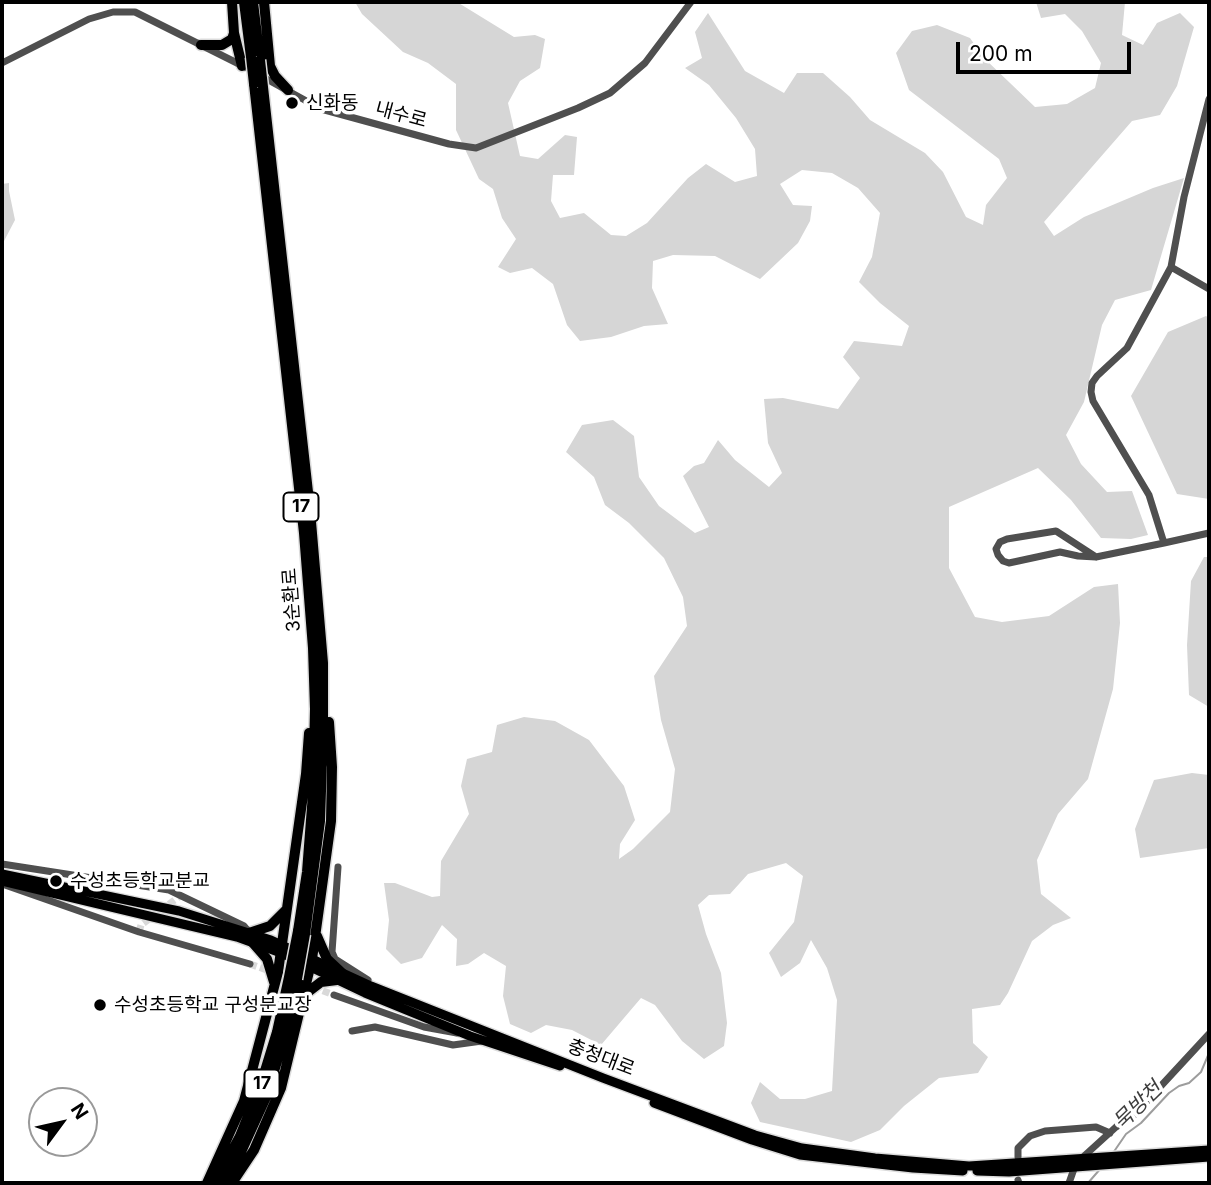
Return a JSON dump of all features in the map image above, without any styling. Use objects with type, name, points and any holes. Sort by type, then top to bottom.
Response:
[{"type":"highway","points":[[232,2],[234,33],[248,60],[253,68],[270,66]]},
{"type":"highway","name":"3순환로","points":[[224,1183],[247,1141],[267,1095],[283,1041],[306,933],[322,783],[320,627],[307,483],[259,82],[248,60],[244,2]]},
{"type":"highway","name":"3순환로","points":[[248,60],[253,2]]},
{"type":"highway","points":[[264,2],[270,66],[288,90]]},
{"type":"highway","points":[[201,45],[222,45],[231,40],[234,33]]},
{"type":"highway","points":[[259,82],[270,66]]},
{"type":"highway","name":"3순환로","points":[[259,82],[307,558],[313,655],[313,794],[306,933]]},
{"type":"highway","points":[[207,1183],[244,1101],[278,972],[308,755],[313,655]]},
{"type":"highway","points":[[249,933],[270,926],[287,909]]},
{"type":"highway","points":[[298,979],[312,964],[314,947],[306,933]]},
{"type":"highway","points":[[304,996],[317,984],[341,977],[306,933]]},
{"type":"highway","points":[[253,943],[270,964],[275,985]]},
{"type":"highway","points":[[282,945],[314,947]]},
{"type":"highway","points":[[278,972],[298,979]]},
{"type":"highway","points":[[232,1183],[254,1150],[274,1107],[290,1056],[304,996],[298,979]]},
{"type":"highway","name":"3순환로","points":[[215,1183],[240,1136],[298,979]]},
{"type":"main road","name":"충청대로","points":[[2,874],[179,911],[249,933],[282,945],[312,964],[470,1036],[603,1081],[670,1110],[800,1155],[942,1170],[1009,1172],[1081,1163],[1094,1157],[1209,1150]]},
{"type":"main road","name":"충청대로","points":[[2,882],[196,926],[253,943],[282,945]]},
{"type":"main road","name":"충청대로","points":[[341,977],[755,1135],[802,1148],[875,1158],[969,1166],[1108,1164],[1209,1157]]},
{"type":"street","name":"내수로","points":[[2,63],[89,19],[113,12],[135,12],[201,45],[248,60],[259,82],[288,90],[321,109],[462,147],[481,147],[591,103],[620,85],[645,63],[691,2]]},
{"type":"street","points":[[1164,543],[1149,495],[1093,401],[1091,392],[1092,383],[1097,376],[1127,348],[1171,267],[1184,197],[1209,99]]},
{"type":"street","points":[[1171,267],[1209,289]]},
{"type":"street","points":[[1096,557],[1056,531],[1006,539],[1000,542],[996,549],[1003,561],[1009,563],[1060,552],[1096,557],[1209,533]]},
{"type":"street","points":[[2,864],[169,890],[244,926],[249,933]]},
{"type":"street","points":[[338,867],[332,939],[335,959],[406,1000]]},
{"type":"street","points":[[2,882],[139,932],[250,964]]},
{"type":"street","points":[[334,995],[424,1027],[470,1036]]},
{"type":"street","points":[[352,1031],[375,1027],[453,1045],[483,1041]]},
{"type":"street","points":[[1044,1169],[1060,1172],[1068,1183],[1081,1163],[1110,1133],[1135,1114],[1209,1034]]},
{"type":"street","points":[[1018,1157],[1018,1148],[1030,1136],[1045,1131],[1096,1127],[1110,1133]]},
{"type":"shaded area","points":[[355,2],[457,2],[514,37],[535,35],[545,39],[540,68],[520,81],[508,103],[520,156],[538,159],[565,135],[577,137],[574,175],[553,175],[551,201],[560,218],[584,213],[611,235],[626,236],[647,223],[688,178],[706,164],[735,182],[757,176],[755,149],[736,118],[709,85],[685,68],[702,58],[695,32],[708,13],[745,71],[784,93],[797,73],[823,73],[850,97],[870,120],[925,153],[943,172],[966,217],[983,225],[986,205],[1007,178],[999,159],[909,90],[896,53],[912,31],[937,25],[970,38],[984,58],[1035,107],[1067,104],[1095,88],[1101,63],[1082,31],[1065,14],[1041,18],[1036,2],[1125,2],[1122,35],[1143,45],[1157,23],[1180,13],[1194,27],[1177,86],[1160,115],[1132,121],[1044,222],[1054,236],[1084,217],[1184,178],[1151,290],[1115,300],[1102,325],[1084,402],[1066,435],[1081,464],[1107,492],[1132,491],[1148,535],[1131,539],[1101,538],[1071,500],[1038,468],[949,507],[949,568],[975,617],[1002,622],[1049,616],[1094,587],[1118,584],[1120,623],[1113,689],[1088,779],[1058,814],[1037,860],[1041,894],[1071,918],[1053,925],[1032,941],[1000,1005],[972,1009],[973,1043],[988,1057],[978,1073],[939,1078],[904,1106],[880,1130],[851,1142],[760,1122],[751,1103],[760,1082],[780,1099],[805,1099],[832,1091],[837,1000],[827,968],[811,940],[800,963],[781,977],[769,953],[794,922],[803,876],[786,863],[748,874],[730,894],[709,895],[698,905],[721,973],[727,1023],[724,1046],[704,1059],[682,1041],[655,1005],[641,998],[601,1045],[572,1030],[546,1025],[531,1033],[510,1024],[503,996],[506,966],[484,953],[468,964],[456,966],[457,939],[442,925],[422,958],[401,964],[386,949],[389,920],[384,883],[395,883],[432,897],[440,896],[441,861],[469,814],[461,786],[467,759],[492,752],[497,725],[524,717],[555,721],[589,740],[624,786],[635,820],[620,844],[619,859],[633,849],[670,812],[675,769],[661,720],[654,676],[687,626],[683,597],[664,558],[629,523],[605,505],[594,477],[566,452],[582,425],[613,420],[634,436],[639,477],[659,506],[695,533],[709,527],[683,476],[694,466],[704,463],[718,440],[735,460],[769,487],[782,473],[768,443],[764,399],[783,398],[838,409],[860,378],[843,357],[854,341],[902,346],[909,326],[859,282],[872,257],[880,213],[858,188],[832,173],[802,170],[780,184],[793,205],[812,206],[810,221],[798,243],[760,279],[715,256],[673,255],[653,261],[652,288],[668,324],[644,326],[611,337],[580,341],[567,325],[553,284],[532,268],[510,273],[498,267],[516,239],[502,218],[493,189],[479,179],[456,130],[456,84],[428,63],[403,52],[362,14]]},
{"type":"shaded area","points":[[9,183],[15,220],[3,243],[2,256],[2,184]]},
{"type":"shaded area","points":[[1206,316],[1209,318],[1209,499],[1177,494],[1131,396],[1168,332]]},
{"type":"shaded area","points":[[1204,557],[1209,557],[1209,707],[1189,695],[1187,645],[1191,581]]},
{"type":"shaded area","points":[[1192,773],[1209,775],[1209,848],[1140,858],[1135,829],[1154,780]]},
{"type":"waterway","name":"묵방천","points":[[1113,1153],[1126,1134],[1141,1123],[1169,1093],[1189,1083],[1201,1072],[1209,1053]]},
{"type":"waterway","name":"묵방천","points":[[1088,1183],[1101,1168]]},
{"type":"tunnel","points":[[139,932],[141,925],[180,896]]},
{"type":"tunnel","points":[[250,964],[292,979]]},
{"type":"tunnel","points":[[313,987],[334,995]]},
{"type":"place","name":"신화동","points":[[292,103]]},
{"type":"place","name":"수성초등학교분교","points":[[56,881]]},
{"type":"place","name":"수성초등학교 구성분교장","points":[[100,1005]]}]
